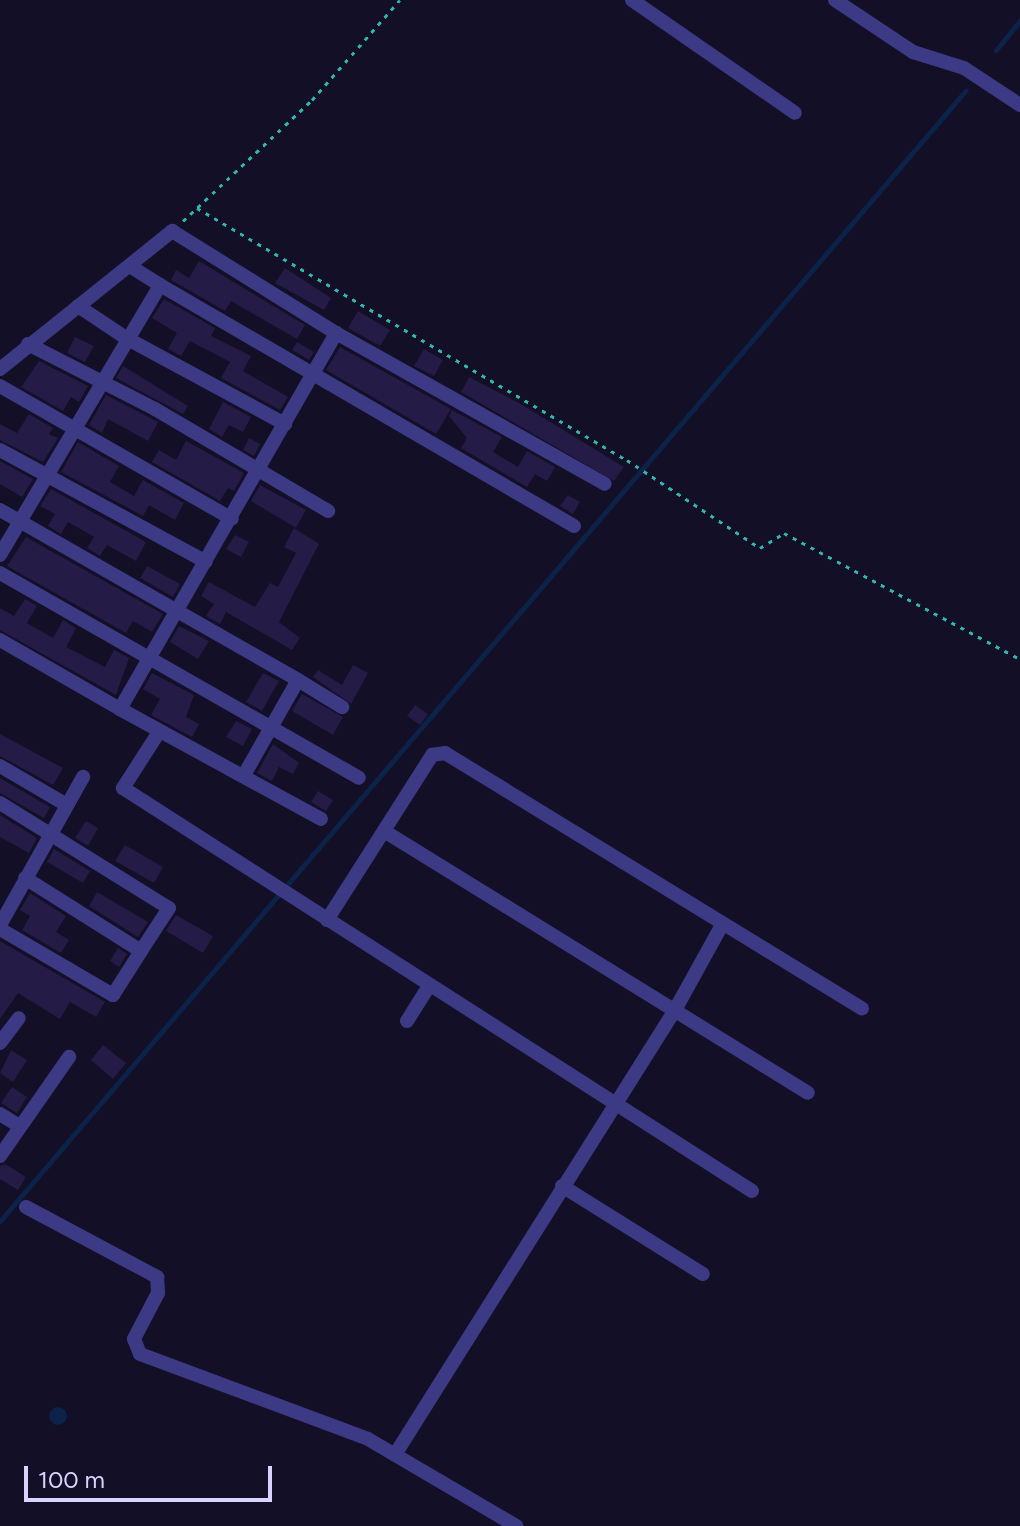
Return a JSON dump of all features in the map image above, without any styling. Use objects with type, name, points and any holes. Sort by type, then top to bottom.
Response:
[{"type":"street","points":[[632,0],[795,113]]},
{"type":"street","points":[[835,0],[913,52],[964,68],[1020,105]]},
{"type":"street","points":[[0,369],[172,231],[336,333],[605,484]]},
{"type":"street","points":[[130,266],[574,526]]},
{"type":"street","points":[[0,555],[99,381],[160,285]]},
{"type":"street","points":[[78,306],[126,338],[285,424]]},
{"type":"street","points":[[120,709],[260,471],[336,333]]},
{"type":"street","points":[[28,344],[328,511]]},
{"type":"street","points":[[0,386],[232,519]]},
{"type":"street","points":[[0,450],[206,562]]},
{"type":"street","points":[[0,510],[179,610],[342,707]]},
{"type":"street","points":[[0,573],[359,778]]},
{"type":"street","points":[[0,640],[159,732],[321,819]]},
{"type":"street","points":[[244,775],[298,680]]},
{"type":"street","points":[[159,732],[123,788],[752,1191]]},
{"type":"street","points":[[327,920],[432,755],[445,753],[862,1009]]},
{"type":"street","points":[[0,766],[65,804]]},
{"type":"street","points":[[0,803],[50,832],[169,908],[113,995],[0,927],[25,878],[50,832],[65,804],[83,777]]},
{"type":"street","points":[[384,831],[808,1093]]},
{"type":"street","points":[[25,878],[141,951]]},
{"type":"street","points":[[396,1453],[613,1103],[675,1010],[722,925]]},
{"type":"street","points":[[407,1021],[429,986]]},
{"type":"street","points":[[0,1043],[19,1018]]},
{"type":"street","points":[[0,1156],[69,1057]]},
{"type":"street","points":[[0,1114],[19,1126]]},
{"type":"street","points":[[562,1186],[703,1274]]},
{"type":"street","points":[[26,1207],[157,1277],[158,1293],[134,1339],[140,1354],[396,1453],[516,1526]]},
{"type":"path","points":[[172,231],[312,100],[400,0]]},
{"type":"path","points":[[197,208],[627,460],[760,548],[784,533],[1020,659]]},
{"type":"water","points":[[54,1407],[62,1407],[67,1416],[65,1423],[54,1425],[49,1420],[49,1412]]},
{"type":"building","points":[[199,261],[305,325],[297,339],[231,301],[225,311],[171,280],[176,270],[189,278]]},
{"type":"building","points":[[285,268],[331,298],[324,310],[275,283]]},
{"type":"building","points":[[164,299],[215,328],[211,336],[251,356],[243,371],[288,397],[280,410],[221,378],[230,362],[190,341],[181,356],[168,349],[177,333],[152,318]]},
{"type":"building","points":[[358,311],[390,330],[380,346],[348,328]]},
{"type":"building","points":[[75,337],[94,346],[85,362],[67,353]]},
{"type":"building","points":[[297,342],[314,352],[309,360],[292,350]]},
{"type":"building","points":[[340,347],[451,409],[436,434],[326,370]]},
{"type":"building","points":[[424,349],[443,360],[434,376],[414,366]]},
{"type":"building","points":[[39,361],[88,386],[79,402],[71,397],[63,411],[21,387]]},
{"type":"building","points":[[123,366],[188,406],[183,414],[116,378]]},
{"type":"building","points":[[469,377],[519,403],[624,467],[614,481],[461,392]]},
{"type":"building","points":[[106,395],[158,422],[148,441],[108,419],[102,433],[89,425]]},
{"type":"building","points":[[223,402],[251,417],[243,432],[229,425],[222,437],[209,429]]},
{"type":"building","points":[[452,410],[502,437],[493,452],[518,467],[527,451],[555,467],[547,481],[535,474],[527,487],[461,448],[467,438],[449,416]]},
{"type":"building","points":[[29,414],[53,428],[49,434],[58,438],[43,462],[0,440],[0,424],[17,433]]},
{"type":"building","points":[[249,438],[260,444],[254,456],[243,450]]},
{"type":"building","points":[[186,441],[244,473],[234,491],[228,488],[220,501],[152,462],[159,450],[176,460]]},
{"type":"building","points":[[78,442],[119,466],[110,482],[134,496],[143,480],[184,503],[175,520],[149,505],[143,516],[61,472]]},
{"type":"building","points":[[0,461],[33,479],[22,497],[0,484]]},
{"type":"building","points":[[260,485],[306,510],[296,528],[251,501]]},
{"type":"building","points":[[51,489],[146,542],[136,561],[107,545],[100,556],[87,548],[94,537],[68,522],[61,534],[48,526],[55,514],[40,506]]},
{"type":"building","points":[[568,495],[580,502],[573,514],[560,506]]},
{"type":"building","points":[[294,528],[319,544],[279,622],[300,638],[292,650],[226,612],[220,624],[206,616],[214,604],[201,596],[209,582],[255,607],[270,583],[278,587],[296,553],[284,547]]},
{"type":"building","points":[[235,535],[249,542],[241,557],[226,549]]},
{"type":"building","points":[[26,537],[163,614],[152,632],[133,621],[126,633],[7,566]]},
{"type":"building","points":[[147,566],[180,584],[173,597],[140,578]]},
{"type":"building","points":[[25,599],[37,606],[27,623],[53,638],[63,620],[76,628],[66,647],[105,667],[114,650],[129,658],[116,695],[0,630],[0,608],[14,616]]},
{"type":"building","points":[[179,626],[209,641],[198,659],[170,642]]},
{"type":"building","points":[[353,665],[368,673],[351,704],[313,677],[318,670],[342,685]]},
{"type":"building","points":[[152,673],[194,695],[186,717],[199,724],[192,737],[151,715],[160,699],[143,689]]},
{"type":"building","points":[[263,673],[279,681],[262,711],[246,702]]},
{"type":"building","points":[[302,694],[343,717],[333,735],[292,711]]},
{"type":"building","points":[[415,705],[428,714],[420,725],[407,716]]},
{"type":"building","points":[[236,721],[252,729],[243,746],[226,737]]},
{"type":"building","points":[[0,734],[63,768],[53,785],[0,756]]},
{"type":"building","points":[[273,744],[299,763],[293,774],[279,767],[272,781],[257,773]]},
{"type":"building","points":[[0,778],[50,807],[44,818],[0,793]]},
{"type":"building","points":[[318,791],[333,800],[326,811],[311,802]]},
{"type":"building","points":[[0,815],[37,838],[29,853],[0,837]]},
{"type":"building","points":[[86,821],[98,828],[88,846],[75,838]]},
{"type":"building","points":[[125,845],[163,867],[154,883],[115,861]]},
{"type":"building","points":[[54,849],[90,871],[83,883],[47,862]]},
{"type":"building","points":[[97,892],[148,922],[138,937],[89,906]]},
{"type":"building","points":[[30,893],[66,916],[56,932],[69,940],[61,953],[22,930],[30,916],[20,910]]},
{"type":"building","points":[[176,915],[213,936],[203,953],[166,931]]},
{"type":"building","points":[[0,941],[105,1002],[96,1017],[70,1002],[60,1019],[18,993],[0,1019]]},
{"type":"building","points":[[118,948],[127,954],[119,967],[110,961]]},
{"type":"building","points":[[103,1045],[126,1063],[113,1079],[91,1060]]},
{"type":"building","points":[[11,1050],[27,1060],[13,1082],[0,1073]]},
{"type":"building","points":[[12,1087],[27,1097],[17,1113],[1,1103]]},
{"type":"building","points":[[5,1164],[26,1177],[18,1190],[0,1179],[0,1166]]},
{"type":"waterway","points":[[996,50],[1020,20]]},
{"type":"waterway","points":[[0,1221],[966,90]]}]
